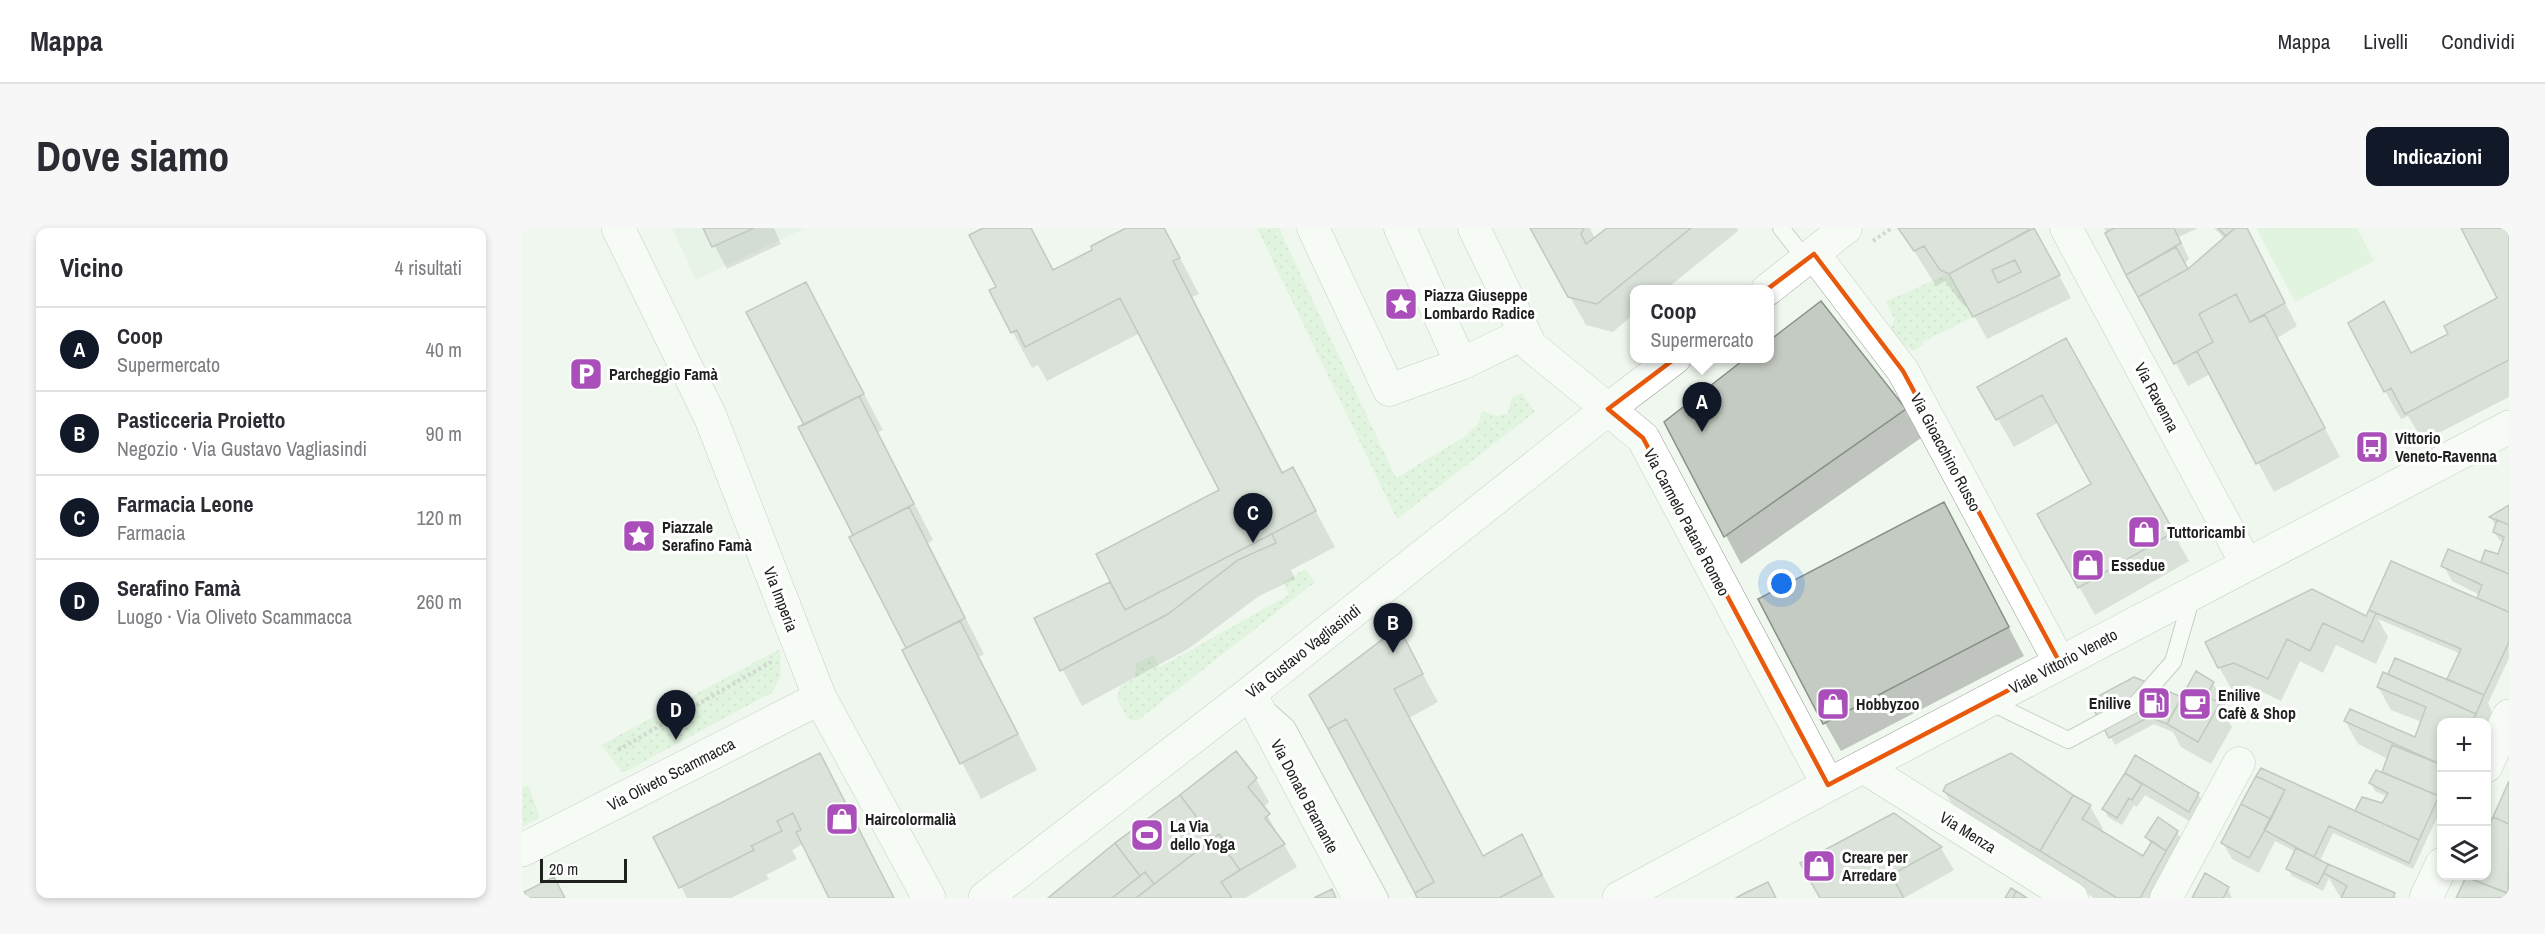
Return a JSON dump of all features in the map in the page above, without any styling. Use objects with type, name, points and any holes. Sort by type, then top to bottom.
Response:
[{"type":"main road","name":"Via Imperia","points":[[618,228],[710,416],[820,698],[929,898]]},
{"type":"main road","name":"Via Gustavo Vagliasindi","points":[[985,898],[1250,693],[1608,409]]},
{"type":"main road","name":"Via Carmelo Patanè Romeo","points":[[1608,409],[1643,438],[1828,785]]},
{"type":"main road","name":"Viale Vittorio Veneto","points":[[1619,898],[1828,785],[2509,427]]},
{"type":"main road","name":"Via Oliveto Scammacca","points":[[522,850],[820,698]]},
{"type":"main road","points":[[2491,757],[2509,716]]},
{"type":"main road","points":[[2426,898],[2437,875]]},
{"type":"street","points":[[1313,228],[1389,390],[1461,363],[1523,334]]},
{"type":"street","points":[[1400,228],[1461,363]]},
{"type":"street","name":"Via Carmelo Patanè Romeo","points":[[1474,228],[1523,334],[1531,346],[1608,409]]},
{"type":"street","points":[[1774,285],[1846,228]]},
{"type":"street","name":"Via Ravenna","points":[[2066,228],[2247,565]]},
{"type":"street","name":"Via Gioacchino Russo","points":[[1810,257],[1903,371],[2060,663]]},
{"type":"street","name":"Via Gustavo Vagliasindi","points":[[1608,409],[1669,363]]},
{"type":"street","name":"Via Donato Bramante","points":[[1250,693],[1359,898]]},
{"type":"street","points":[[2166,898],[2239,763]]},
{"type":"street","name":"Via Menza","points":[[1863,767],[2072,898]]},
{"type":"lane","points":[[1781,228],[1810,257]]},
{"type":"lane","points":[[1988,701],[2068,740],[2138,704],[2172,662],[2193,593]]},
{"type":"lane","points":[[1250,693],[1287,727],[1380,898]]},
{"type":"path","points":[[618,750],[779,658]]},
{"type":"highlighted area","points":[[1814,254],[1903,371],[2060,663],[1828,785],[1643,438],[1608,409]]},
{"type":"shaded area","points":[[672,228],[805,228],[696,280]]},
{"type":"green space","points":[[1257,228],[1279,228],[1396,478],[1464,437],[1478,424],[1482,411],[1496,416],[1508,413],[1512,397],[1522,393],[1535,412],[1397,519]]},
{"type":"green space","points":[[2256,228],[2357,228],[2374,261],[2295,302]]},
{"type":"green space","points":[[1949,274],[1973,317],[1922,342],[1923,345],[1913,351],[1890,334],[1894,319],[1886,301]]},
{"type":"green space","points":[[1305,569],[1315,582],[1137,721],[1128,719],[1117,699],[1120,686],[1135,678],[1136,664],[1153,655],[1160,667],[1289,595],[1283,582]]},
{"type":"green space","points":[[780,649],[781,675],[773,692],[623,773],[601,745]]},
{"type":"green space","points":[[528,785],[540,817],[522,827],[522,788]]},
{"type":"building","points":[[703,228],[754,228],[712,247]]},
{"type":"building","points":[[983,228],[1031,228],[1053,270],[1092,250],[1091,246],[1126,228],[1164,228],[1180,258],[1173,261],[1282,473],[1293,467],[1316,511],[1125,610],[1096,554],[1219,490],[1120,298],[1025,347],[1017,330],[1011,333],[989,290],[996,287],[969,235]]},
{"type":"building","points":[[1530,228],[1584,228],[1581,234],[1586,244],[1607,228],[1691,228],[1597,304],[1568,297]]},
{"type":"building","points":[[1898,228],[2028,228],[2029,230],[1949,274],[1940,270],[1924,246],[1914,251]]},
{"type":"building","points":[[2034,228],[2060,275],[1973,317],[1949,274]],"holes":[[[2015,260],[2021,272],[1998,283],[1992,270]]]},
{"type":"building","points":[[2114,228],[2174,228],[2181,243],[2126,275],[2105,233]]},
{"type":"building","points":[[2218,228],[2235,228],[2226,236]]},
{"type":"building","points":[[2235,228],[2247,228],[2285,303],[2250,322],[2236,294],[2199,314],[2213,342],[2174,364],[2138,297],[2188,269]]},
{"type":"building","points":[[2461,228],[2509,228],[2509,360],[2405,414],[2391,388],[2384,392],[2348,323],[2384,301],[2411,353],[2448,334],[2444,326],[2497,298]]},
{"type":"building","points":[[2176,247],[2188,269],[2138,297],[2126,275]]},
{"type":"building","points":[[806,282],[864,394],[804,425],[746,312]]},
{"type":"building","points":[[2236,294],[2250,322],[2265,315],[2325,428],[2256,464],[2197,351],[2213,342],[2199,314]]},
{"type":"building","points":[[1821,301],[1906,409],[1724,537],[1664,422],[1740,363],[1774,363],[1774,337]]},
{"type":"building","points":[[2066,338],[2174,532],[2078,588],[2037,514],[2091,484],[2042,395],[1996,420],[1977,387]]},
{"type":"building","points":[[859,396],[914,504],[853,535],[798,427]]},
{"type":"building","points":[[1944,502],[2009,627],[1823,724],[1758,599]]},
{"type":"building","points":[[2509,505],[2509,525],[2489,517]]},
{"type":"building","points":[[909,507],[965,618],[906,648],[849,537]]},
{"type":"building","points":[[2497,520],[2509,525],[2509,574],[2481,562],[2485,550],[2498,554],[2504,537],[2493,532]]},
{"type":"building","points":[[1272,534],[1276,543],[1238,560],[1168,614],[1060,671],[1034,618],[1110,582],[1125,610]]},
{"type":"building","points":[[2448,549],[2509,574],[2509,612],[2477,598],[2482,585],[2441,566]]},
{"type":"building","points":[[2391,561],[2509,612],[2509,642],[2484,695],[2447,679],[2461,649],[2369,610]]},
{"type":"building","points":[[2312,589],[2366,616],[2369,610],[2376,613],[2363,642],[2323,623],[2310,651],[2287,639],[2268,679],[2234,663],[2218,668],[2205,642]]},
{"type":"building","points":[[960,621],[1018,734],[960,764],[902,650]]},
{"type":"building","points":[[1399,627],[1423,674],[1394,689],[1483,856],[1522,834],[1542,875],[1499,898],[1417,898],[1415,893],[1434,882],[1346,719],[1328,729],[1309,695]]},
{"type":"building","points":[[2395,658],[2484,695],[2476,714],[2388,674]]},
{"type":"building","points":[[2196,671],[2214,682],[2206,696],[2220,703],[2198,742],[2167,724]]},
{"type":"building","points":[[2383,672],[2476,714],[2474,718],[2437,718],[2437,763],[2344,721],[2350,709],[2415,737],[2426,707],[2377,687]]},
{"type":"building","points":[[2134,677],[2182,697],[2167,724],[2149,717],[2109,738],[2089,701]]},
{"type":"building","points":[[1346,719],[1434,882],[1415,893],[1328,729]]},
{"type":"building","points":[[2392,745],[2437,763],[2437,795],[2382,772]]},
{"type":"building","points":[[1236,751],[1257,778],[1248,787],[1270,814],[1265,818],[1285,844],[1240,870],[1227,852],[1231,849],[1219,834],[1213,839],[1180,795]]},
{"type":"building","points":[[820,753],[894,898],[829,898],[796,832],[801,830],[793,813],[777,821],[782,831],[751,846],[754,850],[679,888],[653,837]]},
{"type":"building","points":[[2011,753],[2073,795],[2040,851],[1943,791],[1946,785]]},
{"type":"building","points":[[2135,755],[2199,793],[2189,812],[2125,773]]},
{"type":"building","points":[[2261,768],[2419,840],[2409,863],[2329,826],[2314,857],[2264,830],[2285,790],[2256,776]]},
{"type":"building","points":[[2376,770],[2437,795],[2437,800],[2419,840],[2355,811],[2362,797],[2382,803],[2388,793],[2369,783]]},
{"type":"building","points":[[2125,773],[2142,784],[2132,800],[2129,798],[2117,818],[2102,809]]},
{"type":"building","points":[[2256,776],[2285,790],[2271,819],[2241,804]]},
{"type":"building","points":[[2509,781],[2509,824],[2493,817]]},
{"type":"building","points":[[1180,795],[1213,839],[1154,884],[1145,872],[1140,876],[1115,843]]},
{"type":"building","points":[[2073,795],[2091,805],[2082,819],[2143,856],[2152,841],[2166,851],[2140,898],[2117,898],[2040,851]]},
{"type":"building","points":[[2241,804],[2271,819],[2249,858],[2221,843]]},
{"type":"building","points":[[1894,813],[1942,847],[1891,875],[1904,898],[1820,898],[1800,863]]},
{"type":"building","points":[[2158,817],[2178,831],[2166,851],[2145,837]]},
{"type":"building","points":[[2493,817],[2509,824],[2508,893],[2474,880],[2491,880],[2491,821]]},
{"type":"building","points":[[1219,834],[1231,849],[1227,852],[1240,870],[1221,882],[1232,898],[1136,898]]},
{"type":"building","points":[[1115,843],[1140,876],[1112,898],[1048,898]]},
{"type":"building","points":[[2296,848],[2328,864],[2318,884],[2286,869]]},
{"type":"building","points":[[2328,864],[2395,893],[2393,898],[2341,898],[2347,886],[2324,873]]},
{"type":"building","points":[[1145,872],[1154,884],[1136,898],[1112,898]]},
{"type":"building","points":[[2205,873],[2229,887],[2223,898],[2192,898]]},
{"type":"building","points":[[554,877],[565,898],[522,898],[524,892]]},
{"type":"building","points":[[2465,880],[2474,880],[2509,894],[2509,898],[2456,898]]},
{"type":"building","points":[[1768,882],[1776,898],[1736,898],[1743,894]]},
{"type":"building","points":[[2011,888],[2016,891],[2013,898],[2005,898]]},
{"type":"building","points":[[1332,889],[1336,898],[1314,898]]},
{"type":"building","points":[[2016,891],[2027,898],[2013,898]]},
{"type":"place","name":"Piazza Giuseppe Lombardo Radice","points":[[1401,304]]},
{"type":"place","name":"Parcheggio Famà","points":[[586,374]]},
{"type":"place","name":"Coop","points":[[1702,432]]},
{"type":"place","name":"Vittorio Veneto-Ravenna","points":[[2372,447]]},
{"type":"place","name":"Tuttoricambi","points":[[2144,532]]},
{"type":"place","name":"Piazzale Serafino Famà","points":[[639,536]]},
{"type":"place","name":"Farmacia Leone","points":[[1253,543]]},
{"type":"place","name":"Essedue","points":[[2088,565]]},
{"type":"place","name":"Pasticceria Proietto","points":[[1393,653]]},
{"type":"place","name":"Enilive","points":[[2154,703]]},
{"type":"place","name":"Hobbyzoo","points":[[1833,704]]},
{"type":"place","name":"Enilive Cafè & Shop","points":[[2195,704]]},
{"type":"place","name":"Serafino Famà","points":[[676,740]]},
{"type":"place","name":"Haircolormalià","points":[[842,819]]},
{"type":"place","name":"La Via dello Yoga","points":[[1147,835]]},
{"type":"place","name":"Creare per Arredare","points":[[1819,866]]}]
